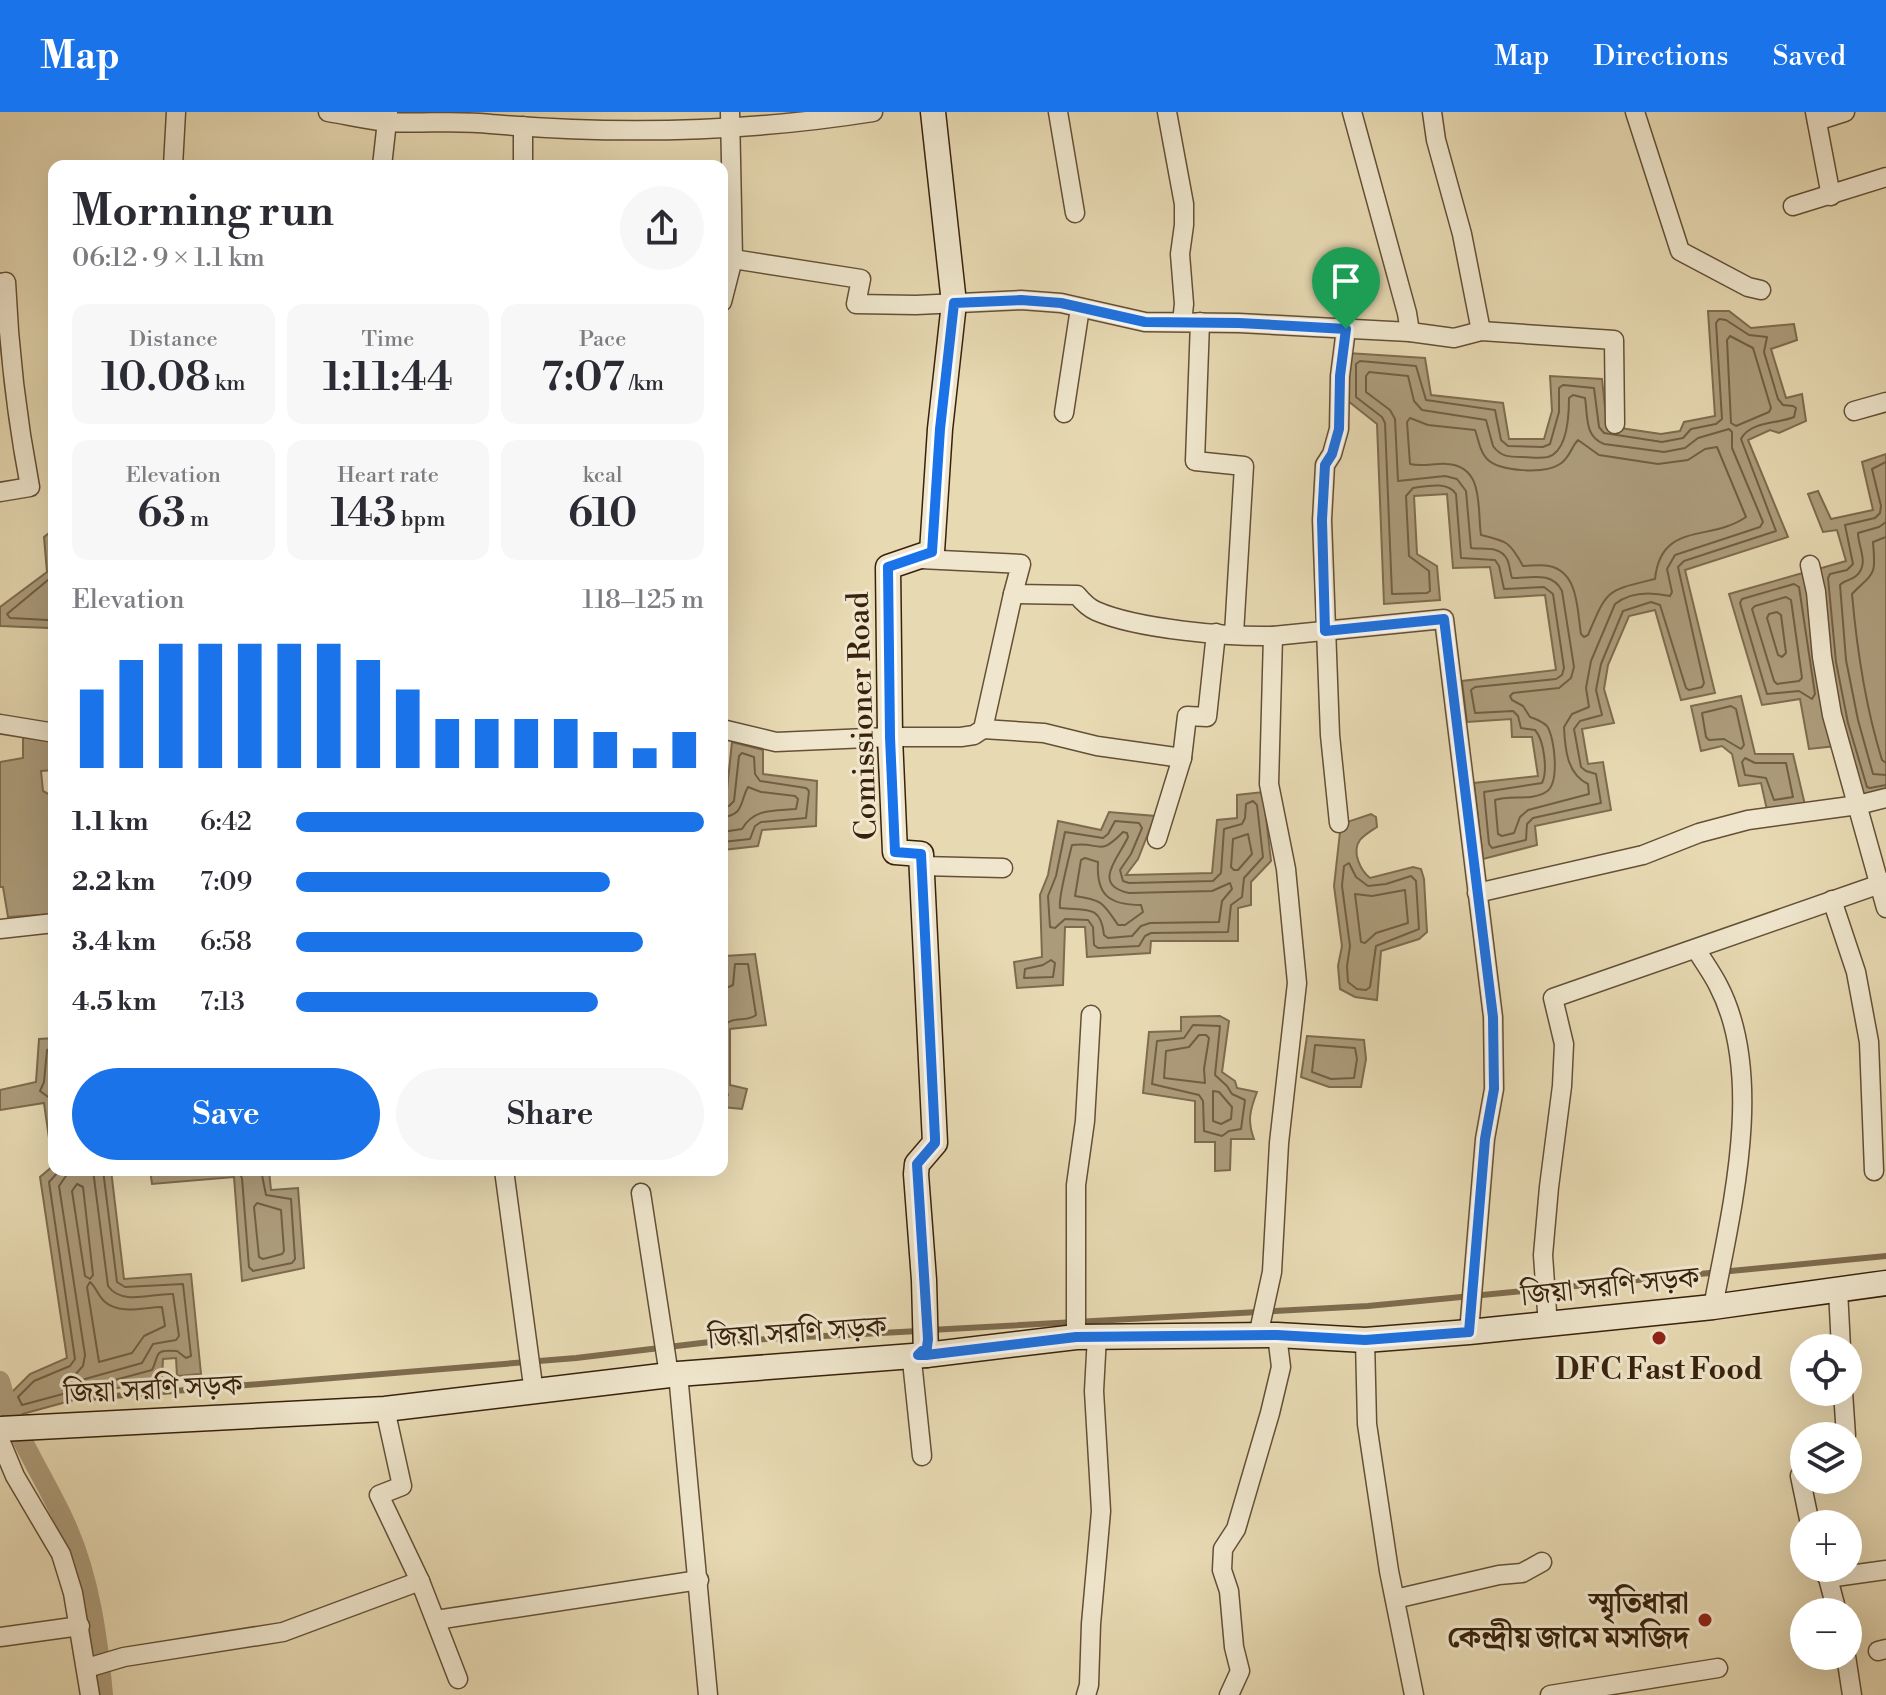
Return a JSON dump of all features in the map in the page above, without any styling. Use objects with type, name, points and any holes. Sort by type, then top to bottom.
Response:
[{"type":"main road","name":"Comissioner Road","points":[[921,866],[921,854],[895,852],[888,567],[932,552],[940,429],[954,303],[933,112]]},
{"type":"main road","points":[[921,866],[935,1138],[935,1143],[917,1164],[916,1174],[928,1339],[922,1355]]},
{"type":"main road","name":"জিয়া সরণি সড়ক","points":[[2,1433],[65,1426],[385,1409],[674,1374],[922,1355],[1086,1336],[1268,1336],[1365,1340],[1548,1326],[1886,1283]]},
{"type":"street","points":[[173,160],[176,112]]},
{"type":"street","points":[[328,112],[387,117],[490,118],[523,126],[631,131],[730,120],[817,121],[873,112]]},
{"type":"street","points":[[1058,112],[1075,213]]},
{"type":"street","points":[[1157,839],[1182,758],[1187,716],[1207,717],[1225,634],[1244,466],[1195,461],[1191,322],[1184,304],[1180,254],[1184,204],[1167,112]]},
{"type":"street","points":[[1352,112],[1410,332]]},
{"type":"street","points":[[1432,112],[1436,140],[1462,234],[1481,331]]},
{"type":"street","points":[[1635,112],[1680,251],[1748,287],[1761,290]]},
{"type":"street","points":[[1831,196],[1816,117],[1845,112]]},
{"type":"street","points":[[383,160],[387,117]]},
{"type":"street","points":[[728,279],[733,259],[730,120]]},
{"type":"street","points":[[523,126],[523,160]]},
{"type":"street","points":[[1793,206],[1886,177]]},
{"type":"street","points":[[733,259],[861,279],[856,304],[1021,300],[1061,303],[1145,322],[1410,332],[1454,338],[1481,331],[1614,340],[1612,399],[1615,424]]},
{"type":"street","points":[[0,283],[6,282],[4,335],[30,487],[0,492]]},
{"type":"street","points":[[1064,413],[1080,308]]},
{"type":"street","points":[[1339,823],[1330,735],[1322,520],[1325,465],[1332,454],[1339,429],[1340,376],[1346,329]]},
{"type":"street","points":[[1854,411],[1886,402]]},
{"type":"street","points":[[911,559],[1021,564],[983,729]]},
{"type":"street","points":[[1810,565],[1832,715],[1883,883],[1886,908]]},
{"type":"street","points":[[1013,594],[1077,595],[1093,610],[1133,622],[1225,634],[1273,636],[1444,619],[1493,1017],[1494,1089],[1485,1139],[1469,1332]]},
{"type":"street","points":[[1229,1695],[1240,1671],[1234,1647],[1229,1591],[1222,1570],[1223,1549],[1236,1529],[1281,1367],[1268,1336],[1279,1143],[1297,983],[1286,869],[1269,784],[1273,636]]},
{"type":"street","points":[[0,724],[48,732]]},
{"type":"street","points":[[728,730],[776,742],[961,737],[974,735],[983,729],[1044,733],[1097,746],[1182,758]]},
{"type":"street","points":[[1477,893],[1643,855],[1699,833],[1748,820],[1858,805],[1886,798]]},
{"type":"street","points":[[921,866],[1003,868]]},
{"type":"street","points":[[1548,1326],[1543,1255],[1564,1044],[1553,998],[1883,883]]},
{"type":"street","points":[[1832,900],[1856,972],[1869,1042],[1874,1171]]},
{"type":"street","points":[[0,929],[48,924]]},
{"type":"street","points":[[1696,949],[1719,987],[1733,1027],[1742,1072],[1736,1181],[1713,1307]]},
{"type":"street","points":[[1086,1695],[1101,1511],[1076,1185],[1085,1121],[1091,1015]]},
{"type":"street","points":[[505,1176],[534,1393]]},
{"type":"street","points":[[641,1193],[674,1374],[699,1580],[708,1695]]},
{"type":"street","points":[[1838,1290],[1840,1334]]},
{"type":"street","points":[[1365,1340],[1367,1424],[1414,1695]]},
{"type":"street","points":[[922,1355],[912,1361],[922,1456]]},
{"type":"street","points":[[385,1409],[402,1486],[379,1495],[420,1581],[458,1679]]},
{"type":"street","points":[[2,1433],[15,1476],[61,1554],[80,1626],[90,1695]]},
{"type":"street","points":[[1395,1599],[1499,1575],[1522,1573],[1542,1562]]},
{"type":"street","points":[[1862,1571],[1886,1570]]},
{"type":"street","points":[[436,1620],[699,1580]]},
{"type":"street","points":[[88,1668],[124,1657],[283,1632],[420,1581]]},
{"type":"street","points":[[0,1637],[80,1626]]},
{"type":"street","points":[[1550,1695],[1718,1668]]},
{"type":"street","points":[[1848,1670],[1852,1695]]},
{"type":"water","points":[[1708,311],[1729,311],[1751,328],[1794,324],[1797,340],[1771,349],[1786,398],[1802,394],[1806,421],[1779,433],[1770,430],[1748,440],[1788,537],[1685,570],[1715,693],[1681,700],[1655,610],[1629,616],[1608,665],[1604,689],[1614,723],[1582,729],[1588,764],[1603,762],[1611,810],[1535,826],[1537,845],[1483,859],[1474,783],[1538,776],[1532,737],[1512,737],[1511,719],[1467,722],[1462,681],[1556,670],[1545,595],[1495,598],[1490,567],[1453,568],[1447,494],[1414,496],[1417,554],[1437,566],[1440,600],[1384,604],[1377,424],[1348,401],[1348,353],[1425,358],[1431,395],[1503,403],[1509,439],[1544,439],[1552,411],[1550,376],[1602,379],[1607,426],[1661,434],[1680,431],[1684,422],[1715,416]]},
{"type":"water","points":[[1886,454],[1886,792],[1862,799],[1840,725],[1818,569],[1846,561],[1837,530],[1823,532],[1808,494],[1818,491],[1831,519],[1873,510],[1862,462]]},
{"type":"water","points":[[48,534],[48,628],[0,626],[0,607],[47,572],[44,537]]},
{"type":"water","points":[[1806,572],[1836,746],[1809,749],[1800,699],[1762,705],[1729,594]]},
{"type":"water","points":[[1741,696],[1755,754],[1793,754],[1805,805],[1767,810],[1761,783],[1739,786],[1732,754],[1722,746],[1701,751],[1691,706]]},
{"type":"water","points":[[48,726],[48,770],[41,771],[43,791],[48,794],[48,914],[8,917],[3,887],[0,887],[0,762],[23,758],[23,737]]},
{"type":"water","points":[[732,742],[763,750],[763,774],[817,781],[816,826],[762,830],[758,846],[728,849],[728,780]]},
{"type":"water","points":[[1263,792],[1271,861],[1251,882],[1251,905],[1238,908],[1238,941],[1151,941],[1150,953],[1087,957],[1085,927],[1065,927],[1063,985],[1017,988],[1014,962],[1042,957],[1040,895],[1048,875],[1058,821],[1101,830],[1109,812],[1155,816],[1138,859],[1126,875],[1212,873],[1217,820],[1237,818],[1237,795]]},
{"type":"water","points":[[1371,814],[1376,817],[1377,827],[1360,840],[1356,850],[1363,871],[1370,878],[1413,867],[1421,869],[1427,932],[1419,939],[1381,951],[1377,1000],[1355,997],[1340,989],[1338,966],[1342,946],[1334,886],[1340,832],[1347,822]]},
{"type":"water","points":[[755,954],[766,1025],[730,1029],[730,1085],[747,1089],[742,1109],[728,1108],[728,956]]},
{"type":"water","points":[[1220,1016],[1229,1021],[1222,1072],[1235,1081],[1237,1088],[1257,1092],[1250,1116],[1254,1139],[1231,1139],[1230,1170],[1215,1171],[1215,1142],[1195,1142],[1195,1101],[1143,1093],[1149,1032],[1181,1031],[1181,1017]]},
{"type":"water","points":[[1307,1036],[1364,1040],[1366,1059],[1361,1087],[1329,1087],[1301,1077]]},
{"type":"water","points":[[48,1038],[48,1131],[44,1103],[0,1110],[0,1090],[36,1082],[39,1039]]},
{"type":"water","points":[[48,1170],[48,1176],[112,1176],[124,1279],[191,1274],[201,1374],[177,1376],[176,1358],[163,1359],[162,1376],[15,1416],[9,1395],[30,1374],[67,1358],[40,1177]]},
{"type":"water","points":[[151,1176],[270,1176],[271,1190],[298,1188],[304,1268],[242,1281],[234,1177],[152,1184]]},
{"type":"waterway","points":[[930,1330],[1368,1306],[1886,1256]]},
{"type":"waterway","points":[[77,1399],[576,1358],[710,1342],[919,1331]]},
{"type":"waterway","points":[[0,1381],[13,1419],[67,1527],[82,1567],[92,1610],[103,1695]]},
{"type":"place","name":"DFC Fast Food","points":[[1659,1338]]},
{"type":"place","name":"স্মৃতিধারা কেন্দ্রীয় জামে মসজিদ","points":[[1705,1620]]},
{"type":"route","points":[[1346,329],[1145,322],[1061,303],[1021,300],[954,303],[940,429],[932,552],[888,567],[895,852],[921,854],[935,1138],[935,1143],[917,1164],[916,1174],[928,1339],[926,1355],[918,1355],[922,1351],[926,1355],[1097,1336],[1277,1335],[1365,1340],[1469,1332],[1485,1139],[1494,1089],[1493,1017],[1444,619],[1325,631],[1322,520],[1325,465],[1332,454],[1339,429],[1340,376],[1346,329]]}]
